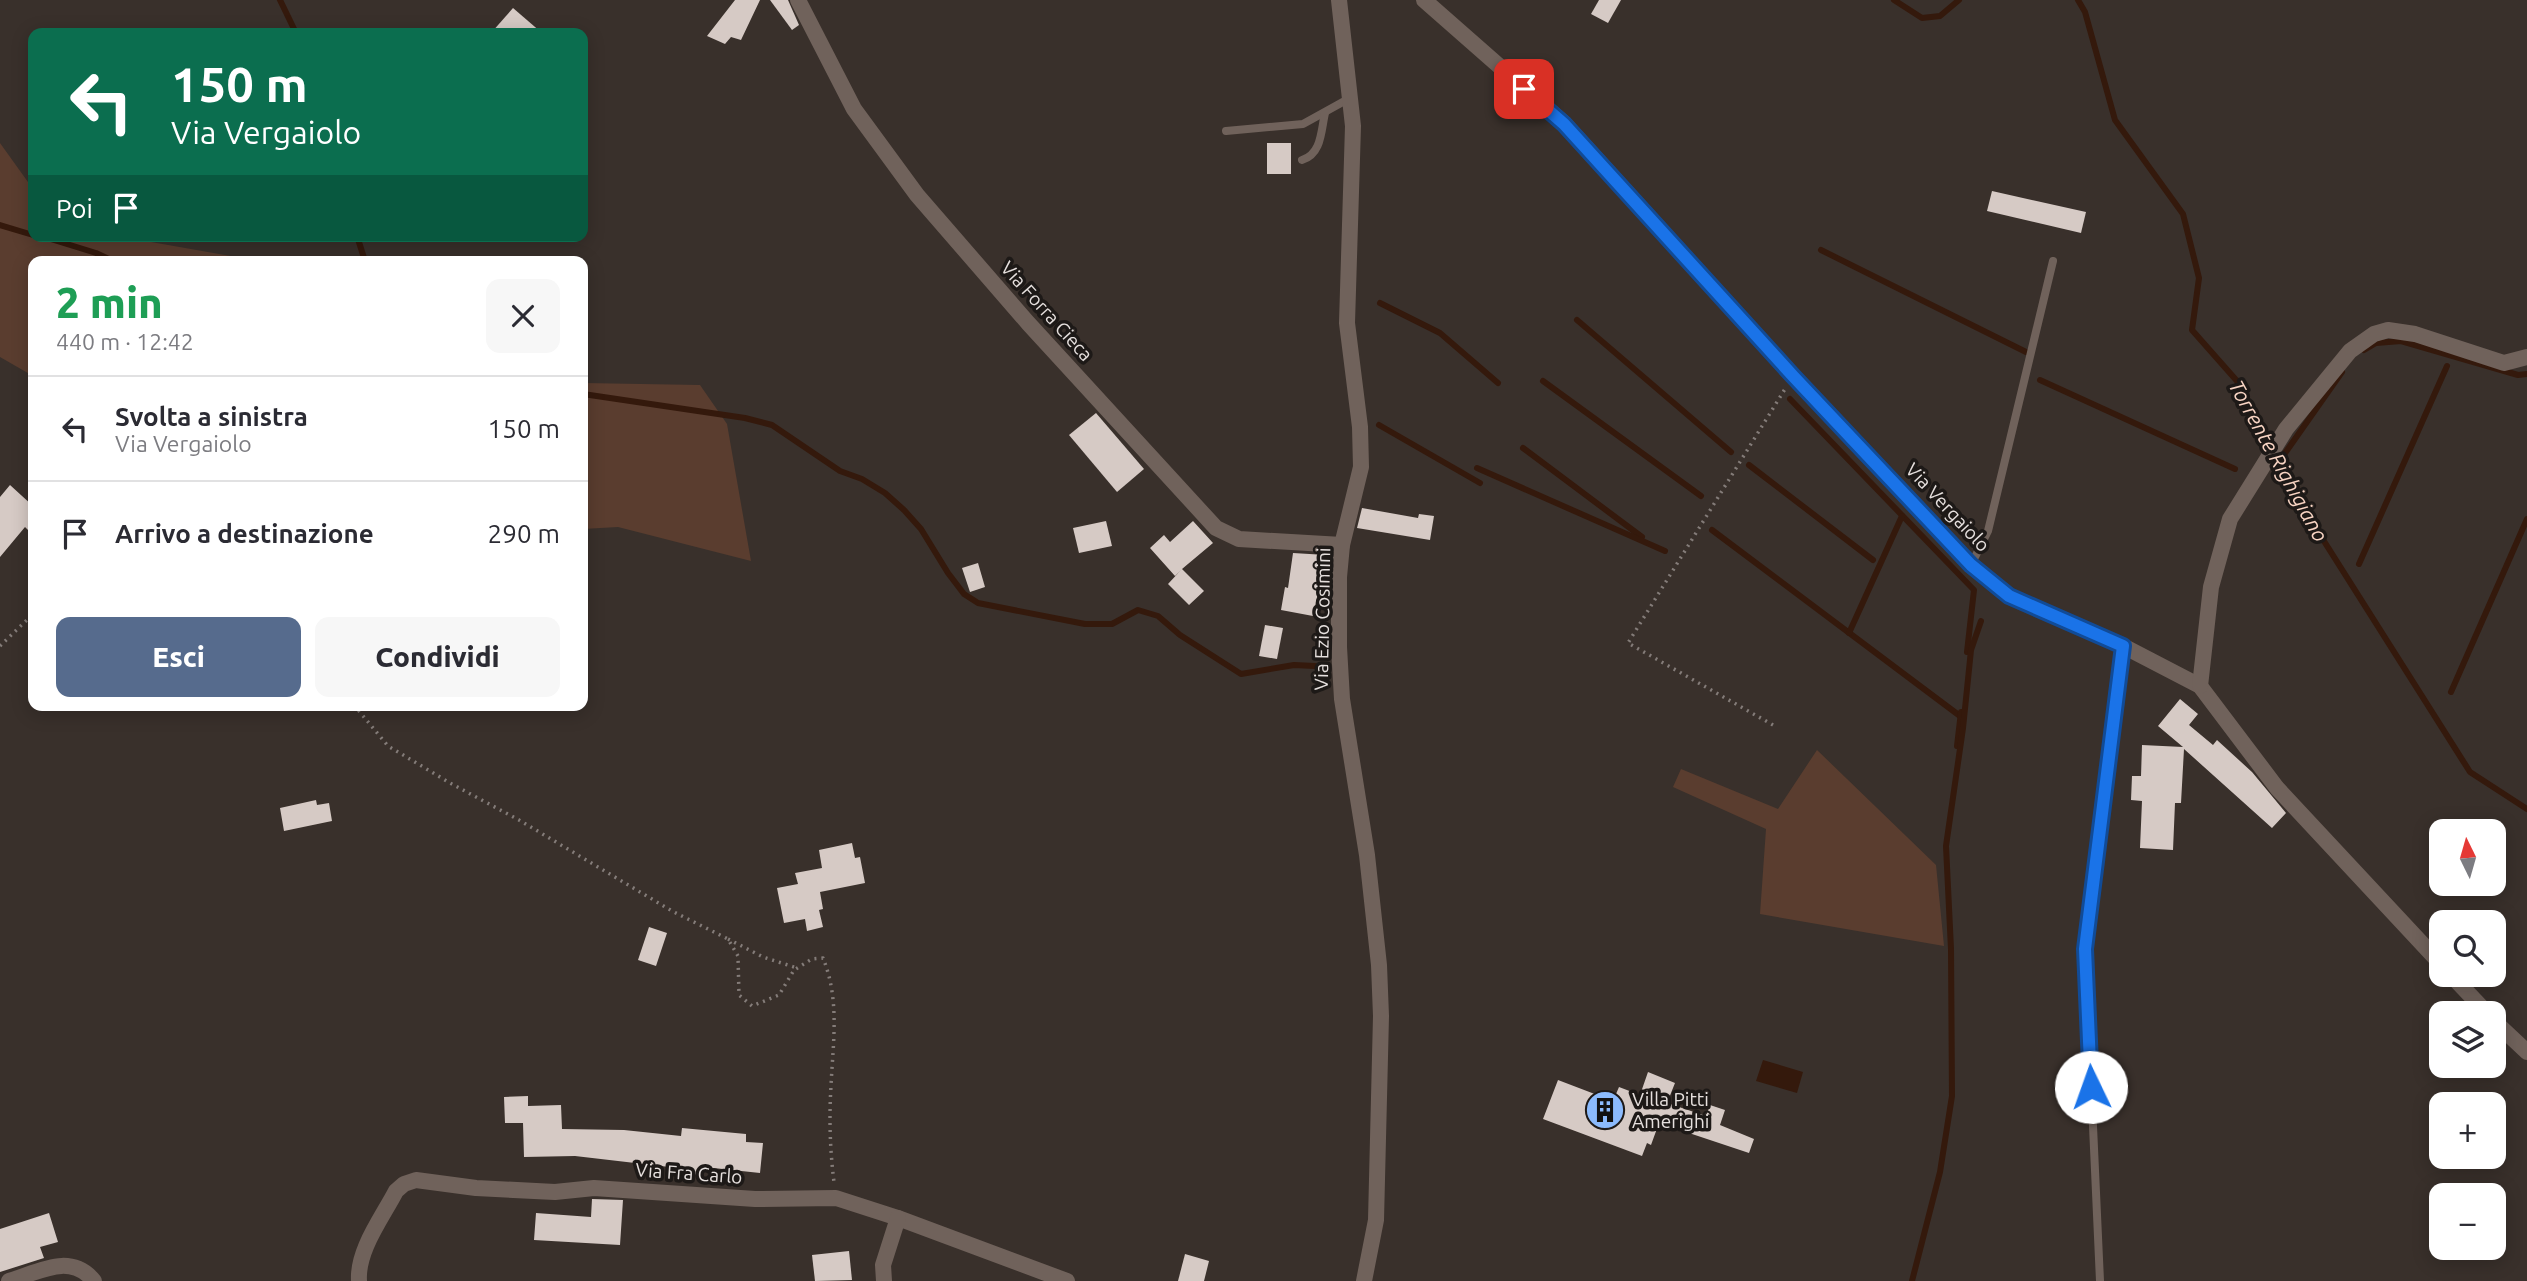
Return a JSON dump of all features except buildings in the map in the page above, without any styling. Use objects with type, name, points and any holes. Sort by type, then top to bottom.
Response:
[{"type":"street","name":"Via Forra Cieca","points":[[798,0],[854,109],[917,195],[1037,333],[1216,528],[1239,539],[1342,545]]},
{"type":"street","name":"Via Ezio Cosimini","points":[[1339,0],[1353,126],[1347,323],[1360,427],[1361,467],[1342,545],[1339,619],[1342,699],[1367,855],[1379,965],[1381,1016],[1376,1220],[1364,1281]]},
{"type":"street","name":"Via Vergaiolo","points":[[1424,0],[1564,124],[1793,376],[1971,565],[2009,596],[2123,646],[2200,686],[2277,788],[2429,951]]},
{"type":"street","points":[[2200,686],[2210,587],[2230,519],[2286,429],[2350,351],[2374,334],[2388,330],[2415,334],[2504,363],[2527,357]]},
{"type":"street","points":[[2462,987],[2476,1001]]},
{"type":"street","points":[[2506,1032],[2527,1052]]},
{"type":"street","name":"Via Fra Carlo","points":[[359,1281],[365,1250],[396,1192],[404,1184],[416,1180],[476,1188],[555,1192],[594,1188],[755,1199],[836,1198],[898,1218],[1067,1281]]},
{"type":"street","points":[[884,1281],[883,1265],[898,1218]]},
{"type":"street","points":[[9,1281],[63,1264],[75,1266],[88,1273],[94,1281]]},
{"type":"lane","points":[[1226,131],[1303,124],[1350,99]]},
{"type":"lane","points":[[1302,160],[1310,158],[1316,151],[1325,113]]},
{"type":"lane","points":[[1971,565],[1989,531],[2053,261]]},
{"type":"lane","points":[[2100,1281],[2085,949],[2123,646]]},
{"type":"path","points":[[1773,725],[1628,643],[1793,376]]},
{"type":"path","points":[[0,646],[28,619]]},
{"type":"path","points":[[359,711],[388,746],[672,911],[763,957],[797,968]]},
{"type":"path","points":[[728,939],[738,956],[739,995],[752,1006],[779,995],[797,968],[812,959],[823,958],[832,979],[834,1014],[829,1144],[836,1198]]},
{"type":"shaded area","points":[[0,143],[28,182],[28,242],[151,242],[231,256],[28,256],[28,373],[0,357]]},
{"type":"shaded area","points":[[588,383],[700,385],[727,424],[751,561],[618,527],[588,529]]},
{"type":"shaded area","points":[[1817,750],[1936,865],[1944,946],[1760,914],[1766,829],[1673,787],[1681,769],[1778,809]]},
{"type":"shaded area","points":[[1763,1060],[1803,1072],[1797,1093],[1756,1081]]},
{"type":"waterway","points":[[280,0],[294,28]]},
{"type":"waterway","points":[[1894,0],[1922,18],[1940,16],[1959,0]]},
{"type":"waterway","name":"Torrente Righigiano","points":[[2078,0],[2085,12],[2115,120],[2183,214],[2199,278],[2192,330],[2237,381],[2251,418],[2310,519],[2470,772],[2527,809]]},
{"type":"waterway","points":[[0,225],[28,233]]},
{"type":"waterway","points":[[60,242],[102,256]]},
{"type":"waterway","points":[[359,242],[363,256]]},
{"type":"waterway","points":[[1821,250],[2026,352]]},
{"type":"waterway","points":[[1380,303],[1440,333],[1498,383]]},
{"type":"waterway","points":[[1577,320],[1731,452]]},
{"type":"waterway","points":[[2364,350],[2376,343],[2401,341],[2518,375],[2527,374]]},
{"type":"waterway","points":[[2359,564],[2447,366]]},
{"type":"waterway","points":[[2283,456],[2342,372]]},
{"type":"waterway","points":[[2040,380],[2235,469]]},
{"type":"waterway","points":[[1543,381],[1701,496]]},
{"type":"waterway","points":[[588,395],[745,418],[772,425],[840,471],[862,479],[885,493],[921,529],[964,594],[978,603],[1085,624],[1112,624],[1138,610],[1158,616],[1180,635],[1241,674],[1294,665],[1315,666]]},
{"type":"waterway","points":[[1790,399],[1974,590],[1967,652]]},
{"type":"waterway","points":[[1379,425],[1480,483]]},
{"type":"waterway","points":[[1523,448],[1642,537]]},
{"type":"waterway","points":[[1749,465],[1873,560]]},
{"type":"waterway","points":[[1477,468],[1665,551]]},
{"type":"waterway","points":[[1849,633],[1902,516]]},
{"type":"waterway","points":[[2451,692],[2527,519]]},
{"type":"waterway","points":[[1712,530],[1960,716]]},
{"type":"waterway","points":[[1912,1281],[1940,1172],[1952,1096],[1951,949],[1946,846],[1971,650],[1981,621]]},
{"type":"waterway","points":[[1957,746],[1961,712]]},
{"type":"place","name":"Villa Pitti Amerighi","points":[[1605,1110]]},
{"type":"route","points":[[1524,89],[1564,124],[1793,376],[1894,480],[1971,565],[2009,596],[2123,646],[2085,949],[2091,1087]]}]
